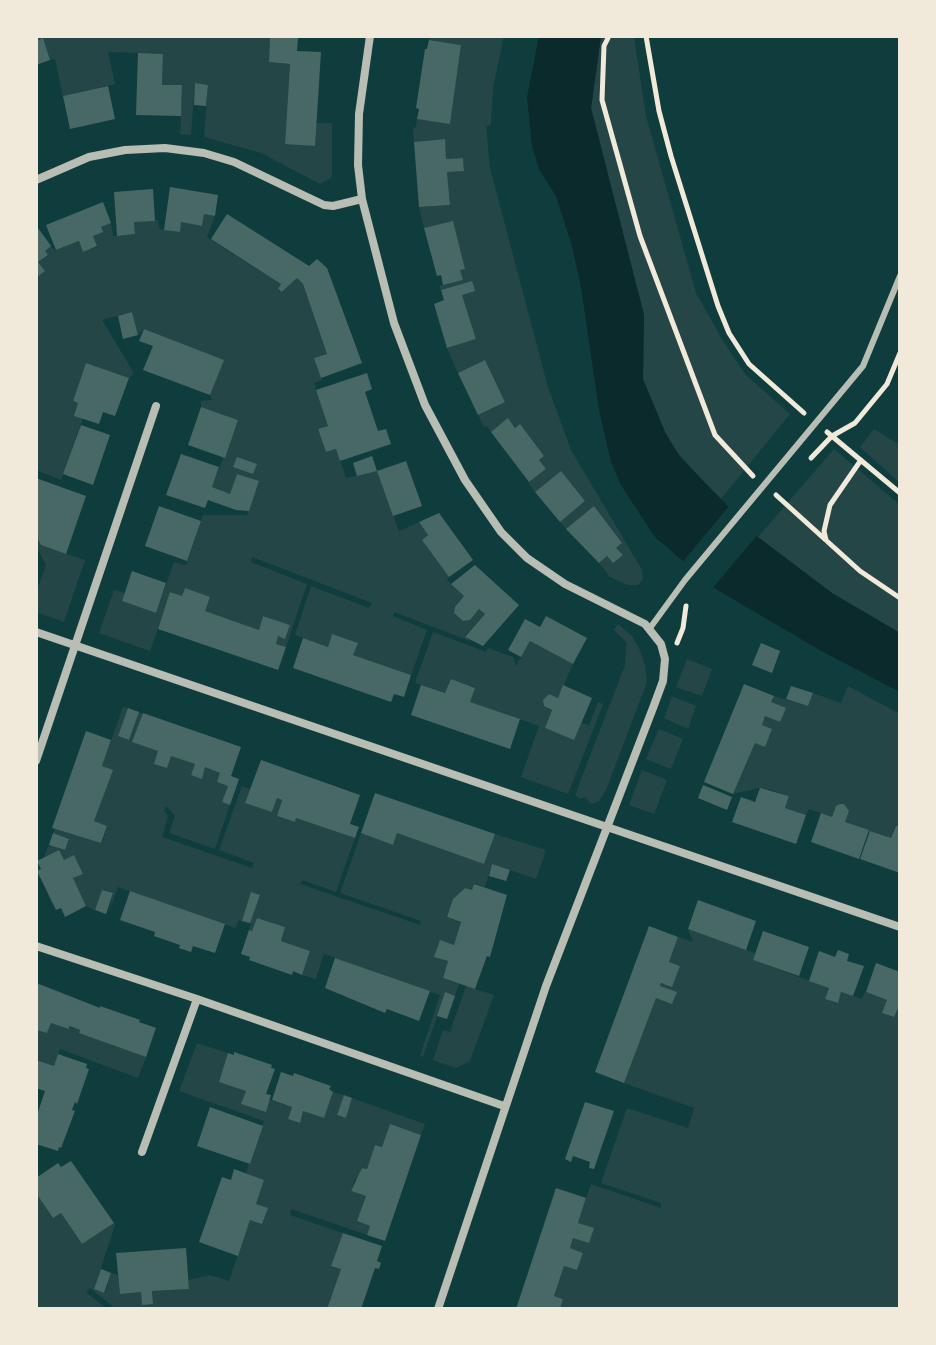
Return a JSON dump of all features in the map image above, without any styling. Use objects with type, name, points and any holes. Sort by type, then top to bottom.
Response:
[{"type":"street","points":[[370,36],[359,114],[358,165],[362,199],[407,363],[443,441],[488,516],[513,545],[542,570],[565,584],[638,619],[650,628],[664,651],[665,669],[578,898],[504,1106],[438,1309]]},
{"type":"street","points":[[36,180],[89,157],[125,150],[165,148],[204,153],[234,162],[324,205],[362,199]]},
{"type":"street","points":[[36,761],[156,406]]},
{"type":"street","points":[[36,632],[900,927]]},
{"type":"street","points":[[36,946],[504,1106]]},
{"type":"street","points":[[142,1152],[197,999]]},
{"type":"lane","points":[[650,628],[685,580],[863,366],[900,276]]},
{"type":"path","points":[[609,36],[604,46],[602,100],[640,236],[715,435],[755,478]]},
{"type":"path","points":[[646,36],[659,111],[671,156],[729,333],[749,364],[900,493]]},
{"type":"path","points":[[820,448],[832,436],[855,423],[887,384],[900,353]]},
{"type":"path","points":[[826,540],[824,531],[830,505],[861,460]]},
{"type":"path","points":[[766,487],[860,571],[900,598]]},
{"type":"path","points":[[663,681],[683,628],[687,603],[692,597]]},
{"type":"shaded area","points":[[36,36],[270,36],[269,62],[290,64],[285,143],[314,145],[316,123],[332,123],[332,177],[320,184],[261,153],[204,137],[208,85],[195,84],[191,135],[180,134],[182,86],[162,85],[163,54],[108,52],[115,84],[63,96],[55,59],[50,60],[43,39],[36,41]]},
{"type":"shaded area","points":[[429,36],[504,36],[493,88],[491,125],[486,126],[490,168],[548,387],[571,450],[642,570],[643,579],[638,585],[628,585],[610,577],[599,563],[607,556],[613,563],[622,555],[616,548],[622,543],[594,506],[566,529],[560,522],[585,501],[561,471],[535,492],[528,483],[546,469],[539,460],[544,456],[508,419],[491,432],[487,426],[484,427],[478,415],[505,401],[485,360],[458,373],[447,348],[476,339],[462,295],[472,281],[441,290],[439,286],[462,280],[460,270],[465,269],[453,222],[424,228],[419,207],[450,205],[447,172],[464,170],[463,158],[446,159],[444,139],[414,142],[413,128],[417,119],[450,123],[461,45],[429,40]]},
{"type":"shaded area","points":[[539,36],[601,36],[591,108],[644,315],[643,379],[665,432],[680,457],[758,537],[832,593],[900,633],[900,692],[823,652],[714,588],[654,536],[621,485],[611,462],[599,410],[572,246],[556,196],[539,169],[532,146],[527,97]]},
{"type":"shaded area","points":[[601,36],[634,36],[646,116],[696,293],[746,375],[790,414],[720,500],[673,447],[643,379],[644,315],[591,108]]},
{"type":"shaded area","points":[[204,214],[215,216],[207,237],[281,284],[278,290],[283,292],[297,278],[303,284],[327,354],[314,358],[322,380],[314,383],[328,426],[318,429],[326,452],[336,449],[346,478],[377,471],[399,531],[419,522],[428,535],[422,540],[449,577],[447,580],[464,596],[454,613],[463,621],[470,620],[479,609],[485,614],[465,636],[470,641],[394,612],[393,616],[427,630],[411,675],[353,655],[357,643],[332,634],[328,647],[295,635],[311,586],[369,608],[372,603],[252,557],[251,562],[307,584],[286,647],[276,644],[278,636],[286,638],[290,625],[263,616],[259,630],[205,611],[171,592],[150,651],[99,633],[114,590],[125,593],[122,601],[156,613],[174,562],[186,565],[203,515],[247,515],[259,482],[237,474],[230,494],[212,487],[238,420],[201,407],[201,401],[212,400],[210,395],[223,360],[144,329],[138,335],[132,312],[102,320],[134,373],[129,378],[86,363],[73,401],[78,403],[83,418],[61,480],[36,470],[36,278],[45,271],[38,262],[48,256],[45,251],[51,246],[55,251],[79,241],[83,251],[97,247],[93,236],[101,227],[111,223],[113,236],[135,234],[134,222],[158,220],[159,229],[179,232],[181,222],[202,226]]},
{"type":"shaded area","points":[[874,429],[900,445],[900,483],[860,447]]},
{"type":"shaded area","points":[[834,449],[900,505],[900,633],[832,593],[758,537]]},
{"type":"shaded area","points":[[36,536],[41,545],[85,560],[64,622],[36,612],[36,593],[46,565],[36,546]]},
{"type":"shaded area","points":[[618,624],[632,636],[639,648],[647,682],[606,790],[599,801],[592,804],[584,797],[580,799],[575,795],[625,665],[626,642],[614,630]]},
{"type":"shaded area","points":[[433,632],[486,652],[488,648],[513,657],[516,666],[530,641],[573,664],[558,698],[549,694],[543,700],[544,706],[552,710],[545,728],[574,740],[581,723],[589,725],[598,702],[603,704],[568,794],[521,777],[539,726],[470,702],[474,687],[451,680],[446,693],[415,683]]},
{"type":"shaded area","points":[[687,659],[712,669],[702,696],[676,687]]},
{"type":"shaded area","points":[[848,686],[900,714],[900,827],[895,826],[891,838],[845,822],[849,811],[844,804],[836,806],[832,817],[809,809],[806,815],[785,808],[789,796],[768,789],[733,794],[755,743],[765,746],[772,730],[762,725],[765,716],[780,722],[785,709],[771,702],[774,696],[808,706],[813,693],[841,703]]},
{"type":"shaded area","points":[[672,696],[696,706],[688,729],[664,718]]},
{"type":"shaded area","points":[[123,707],[128,708],[118,736],[129,740],[139,712],[143,714],[133,742],[195,764],[191,775],[202,778],[205,767],[220,773],[228,786],[222,802],[230,805],[215,849],[169,833],[175,816],[166,806],[164,811],[168,816],[162,837],[252,868],[254,863],[219,850],[242,786],[250,789],[246,803],[272,812],[277,798],[282,800],[277,816],[295,822],[296,818],[355,838],[336,892],[302,880],[300,884],[420,925],[421,921],[340,893],[361,833],[393,845],[397,833],[484,863],[495,834],[546,850],[536,879],[492,864],[485,887],[475,884],[472,890],[465,888],[453,899],[447,917],[461,923],[454,945],[440,941],[435,956],[448,961],[443,978],[459,984],[455,996],[445,993],[423,1057],[420,1056],[440,995],[324,954],[316,979],[302,975],[310,951],[281,941],[285,927],[257,918],[252,931],[249,930],[251,924],[239,920],[235,928],[118,887],[108,914],[113,894],[102,890],[95,910],[86,906],[73,878],[83,873],[64,860],[44,857],[49,845],[65,850],[69,840],[53,833],[55,829],[102,843],[107,826],[94,821],[112,770],[102,766]]},
{"type":"shaded area","points":[[659,729],[683,739],[671,769],[646,759]]},
{"type":"shaded area","points":[[642,770],[667,780],[654,814],[629,805]]},
{"type":"shaded area","points":[[688,929],[755,953],[753,960],[829,988],[825,999],[837,1003],[841,992],[862,999],[865,992],[887,1000],[883,1013],[893,1017],[900,1004],[900,1309],[560,1309],[563,1299],[554,1296],[564,1266],[577,1270],[583,1253],[570,1248],[573,1238],[589,1242],[578,1223],[591,1184],[661,1208],[661,1203],[601,1183],[627,1108],[688,1128],[694,1108],[624,1083],[656,998],[673,1003],[676,992],[660,986],[680,966],[669,962],[678,937],[693,942]]},
{"type":"shaded area","points":[[466,986],[494,995],[470,1061],[456,1068],[433,1060],[443,1030],[450,1032]]},
{"type":"shaded area","points":[[51,1023],[80,1030],[146,1057],[138,1078],[60,1049],[54,1066],[36,1060],[36,1030],[47,1033]]},
{"type":"shaded area","points":[[197,1043],[228,1053],[246,1091],[242,1103],[269,1100],[292,1107],[288,1119],[299,1123],[303,1111],[324,1118],[333,1092],[344,1095],[337,1115],[346,1118],[352,1098],[425,1124],[421,1135],[390,1125],[382,1147],[375,1145],[367,1169],[362,1168],[358,1180],[355,1179],[351,1191],[366,1196],[357,1221],[370,1226],[367,1235],[291,1209],[290,1215],[343,1233],[331,1266],[341,1269],[327,1309],[116,1309],[90,1288],[86,1292],[107,1309],[36,1309],[36,1193],[53,1218],[61,1213],[82,1244],[114,1223],[94,1289],[105,1293],[111,1273],[118,1275],[120,1293],[141,1292],[142,1304],[153,1303],[152,1291],[189,1289],[189,1280],[210,1275],[229,1281],[250,1220],[267,1208],[256,1204],[264,1180],[246,1173],[264,1121],[179,1091]]},
{"type":"pier","points":[[730,505],[759,533],[711,590],[680,565]]},
{"type":"building","points":[[270,36],[298,38],[297,51],[321,52],[315,146],[285,144],[290,64],[269,62]]},
{"type":"building","points":[[43,38],[50,60],[36,65],[36,41]]},
{"type":"building","points":[[429,40],[461,45],[450,124],[417,119],[419,109],[416,108]]},
{"type":"building","points":[[138,53],[163,54],[162,85],[182,85],[181,116],[136,115]]},
{"type":"building","points":[[195,83],[208,85],[206,106],[194,105]]},
{"type":"building","points":[[108,86],[115,119],[70,129],[63,96]]},
{"type":"building","points":[[445,139],[446,159],[463,158],[464,171],[447,172],[450,205],[419,207],[414,142]]},
{"type":"building","points":[[170,187],[218,195],[215,216],[204,214],[202,226],[181,222],[180,232],[164,230]]},
{"type":"building","points":[[153,189],[155,221],[134,222],[135,234],[117,236],[114,192]]},
{"type":"building","points":[[103,202],[111,223],[101,227],[103,232],[93,236],[97,246],[83,252],[79,241],[56,250],[46,225]]},
{"type":"building","points":[[227,214],[309,266],[317,259],[327,268],[362,363],[321,378],[314,358],[327,354],[303,284],[297,278],[282,292],[278,289],[281,284],[211,239]]},
{"type":"building","points":[[453,221],[465,269],[460,270],[463,280],[443,285],[441,275],[437,276],[424,228]]},
{"type":"building","points":[[36,229],[51,246],[45,251],[48,255],[38,262],[45,271],[36,278]]},
{"type":"building","points":[[472,281],[475,291],[462,295],[476,339],[447,348],[434,304],[444,300],[441,290]]},
{"type":"building","points":[[132,312],[138,335],[123,339],[118,316]]},
{"type":"building","points":[[144,329],[224,360],[210,395],[143,370],[153,346],[139,341]]},
{"type":"building","points":[[485,360],[505,402],[478,415],[458,373]]},
{"type":"building","points":[[86,363],[129,378],[115,416],[103,412],[99,424],[74,416],[78,403],[73,401]]},
{"type":"building","points":[[367,373],[372,389],[365,392],[378,431],[386,429],[391,444],[340,461],[336,449],[326,452],[318,429],[328,426],[316,390]]},
{"type":"building","points":[[201,407],[238,420],[225,458],[188,445]]},
{"type":"building","points":[[508,418],[515,428],[520,424],[544,456],[539,460],[546,469],[529,482],[491,432]]},
{"type":"building","points":[[81,425],[110,435],[93,485],[63,474]]},
{"type":"building","points":[[181,454],[219,467],[212,487],[230,494],[237,474],[259,481],[249,511],[236,510],[208,500],[205,508],[166,495]]},
{"type":"building","points":[[372,456],[377,471],[357,476],[353,463]]},
{"type":"building","points":[[237,457],[257,464],[253,474],[233,467]]},
{"type":"building","points":[[406,461],[422,506],[393,516],[377,471]]},
{"type":"building","points":[[561,471],[585,501],[560,522],[535,492]]},
{"type":"building","points":[[36,478],[86,496],[66,554],[41,545],[36,536]]},
{"type":"building","points":[[159,506],[201,521],[187,561],[145,546]]},
{"type":"building","points":[[594,506],[622,543],[616,548],[623,555],[613,563],[607,556],[599,563],[566,529]]},
{"type":"building","points":[[439,513],[473,560],[449,577],[422,540],[428,535],[419,522]]},
{"type":"building","points":[[475,565],[519,605],[483,646],[465,637],[485,614],[479,609],[470,620],[463,621],[454,613],[464,596],[451,584]]},
{"type":"building","points":[[132,571],[166,583],[156,613],[122,601]]},
{"type":"building","points":[[185,588],[210,597],[205,611],[259,630],[263,616],[290,625],[285,639],[278,636],[276,644],[286,647],[278,670],[158,629],[170,592],[182,596]]},
{"type":"building","points":[[546,616],[587,638],[573,664],[530,641],[521,657],[508,650],[525,619],[540,627]]},
{"type":"building","points":[[332,634],[358,643],[353,655],[411,675],[404,697],[394,694],[391,702],[293,668],[303,638],[328,647]]},
{"type":"building","points":[[761,643],[780,651],[772,673],[752,665]]},
{"type":"building","points":[[451,679],[475,688],[470,702],[520,719],[510,749],[411,715],[421,685],[445,693]]},
{"type":"building","points":[[744,684],[774,696],[771,702],[786,708],[780,722],[765,716],[762,725],[772,729],[765,747],[755,743],[733,794],[704,782]]},
{"type":"building","points":[[563,685],[592,698],[574,740],[545,728],[552,710],[544,706],[543,700],[549,694],[558,698]]},
{"type":"building","points":[[791,686],[813,693],[808,706],[786,699]]},
{"type":"building","points":[[128,708],[139,712],[129,740],[118,736]]},
{"type":"building","points":[[143,713],[241,747],[231,776],[239,779],[230,805],[222,802],[228,786],[217,782],[220,773],[205,767],[202,779],[191,775],[195,764],[171,756],[167,768],[154,764],[158,751],[132,742]]},
{"type":"building","points":[[86,731],[111,740],[102,766],[113,770],[94,821],[107,826],[101,843],[52,828]]},
{"type":"building","points":[[261,760],[360,795],[350,824],[359,827],[355,838],[296,818],[295,822],[277,816],[282,800],[277,798],[272,812],[245,803]]},
{"type":"building","points":[[703,785],[732,797],[727,810],[698,798]]},
{"type":"building","points":[[760,788],[789,796],[785,808],[806,815],[796,844],[732,822],[741,797],[755,802]]},
{"type":"building","points":[[375,793],[495,834],[484,864],[397,833],[393,845],[361,833]]},
{"type":"building","points":[[840,804],[844,804],[849,811],[845,822],[869,830],[859,859],[811,842],[821,813],[832,817]]},
{"type":"building","points":[[896,826],[900,827],[900,873],[860,859],[870,831],[891,838]]},
{"type":"building","points":[[53,833],[69,839],[65,850],[49,845]]},
{"type":"building","points":[[59,850],[64,860],[74,855],[83,874],[73,878],[86,906],[65,917],[61,908],[56,910],[37,871],[41,869],[37,861]]},
{"type":"building","points":[[492,864],[510,870],[506,881],[489,876]]},
{"type":"building","points":[[474,884],[507,895],[490,957],[487,956],[475,989],[443,978],[448,961],[434,957],[440,940],[454,945],[461,922],[447,917],[453,899],[465,888],[472,890]]},
{"type":"building","points":[[102,890],[113,893],[106,914],[95,910]]},
{"type":"building","points":[[130,891],[225,924],[215,953],[193,946],[191,952],[179,948],[180,945],[154,936],[155,932],[120,920]]},
{"type":"building","points":[[251,892],[260,895],[250,923],[242,921]]},
{"type":"building","points":[[698,900],[756,921],[746,950],[688,929]]},
{"type":"building","points":[[257,918],[285,927],[281,941],[310,951],[302,975],[293,971],[292,975],[249,960],[250,957],[241,954],[249,930],[252,931]]},
{"type":"building","points":[[649,926],[678,937],[669,962],[680,966],[672,987],[661,983],[660,986],[677,992],[672,1004],[656,998],[624,1083],[595,1072]]},
{"type":"building","points":[[763,931],[809,947],[799,976],[753,960]]},
{"type":"building","points":[[838,950],[849,954],[847,961],[864,966],[853,996],[841,992],[838,1003],[825,999],[829,988],[809,981],[819,951],[835,957]]},
{"type":"building","points":[[335,958],[430,991],[419,1021],[387,1009],[385,1013],[325,988]]},
{"type":"building","points":[[876,963],[900,972],[900,1004],[894,1017],[882,1013],[887,1000],[866,992]]},
{"type":"building","points":[[39,984],[156,1028],[146,1057],[79,1033],[80,1030],[69,1026],[69,1029],[51,1023],[47,1033],[36,1030],[36,986]]},
{"type":"building","points":[[445,992],[455,996],[447,1019],[437,1016]]},
{"type":"building","points":[[234,1052],[272,1065],[271,1068],[275,1069],[266,1094],[271,1095],[266,1112],[241,1104],[246,1091],[219,1082],[228,1053],[234,1055]]},
{"type":"building","points":[[58,1054],[87,1064],[86,1068],[89,1069],[58,1151],[36,1144],[36,1118],[45,1091],[36,1088],[36,1060],[54,1066]]},
{"type":"building","points":[[281,1072],[293,1076],[294,1073],[331,1086],[329,1089],[333,1092],[324,1118],[303,1111],[300,1123],[288,1119],[292,1107],[272,1100]]},
{"type":"building","points":[[344,1095],[352,1098],[346,1118],[337,1115]]},
{"type":"building","points":[[585,1102],[614,1111],[594,1169],[589,1168],[590,1162],[573,1156],[571,1162],[565,1159]]},
{"type":"building","points":[[210,1107],[263,1126],[250,1164],[197,1146]]},
{"type":"building","points":[[390,1124],[421,1135],[385,1241],[367,1235],[370,1226],[357,1221],[366,1196],[351,1191],[362,1168],[367,1169],[375,1145],[382,1147]]},
{"type":"building","points":[[71,1161],[114,1223],[82,1244],[61,1213],[53,1218],[36,1193],[36,1178],[58,1163],[61,1167]]},
{"type":"building","points":[[234,1169],[264,1180],[256,1204],[268,1208],[262,1224],[250,1220],[238,1256],[199,1242],[222,1177],[231,1180]]},
{"type":"building","points":[[556,1188],[586,1198],[578,1223],[594,1228],[589,1243],[573,1238],[570,1248],[583,1253],[577,1270],[564,1266],[554,1296],[563,1299],[560,1309],[516,1309]]},
{"type":"building","points":[[343,1233],[382,1246],[377,1261],[381,1263],[379,1269],[375,1268],[361,1309],[327,1309],[341,1269],[331,1266]]},
{"type":"building","points":[[186,1248],[189,1289],[152,1291],[153,1304],[142,1305],[141,1292],[120,1294],[116,1253]]},
{"type":"building","points":[[101,1269],[111,1273],[104,1293],[94,1289]]}]
